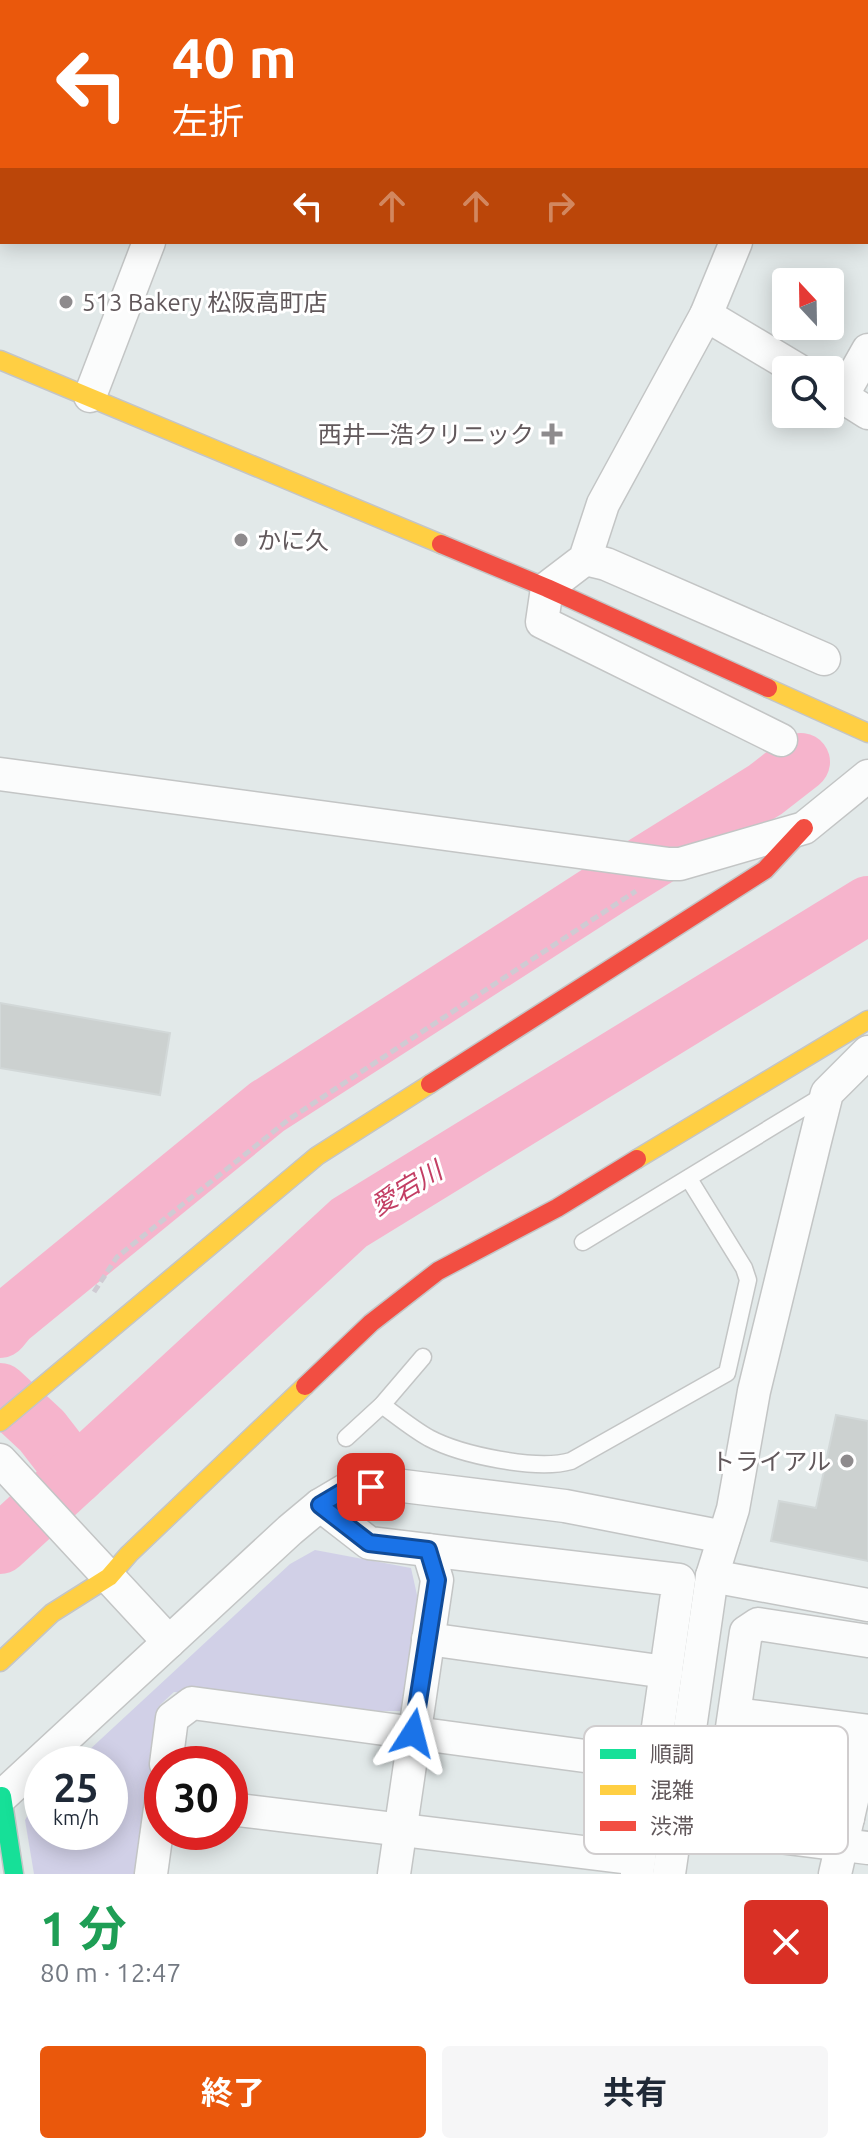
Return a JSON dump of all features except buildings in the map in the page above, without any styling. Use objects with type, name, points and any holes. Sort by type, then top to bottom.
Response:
[{"type":"street","points":[[90,396],[148,244]]},
{"type":"street","points":[[735,244],[706,315],[603,504],[585,559],[547,588],[542,622],[781,740]]},
{"type":"street","points":[[706,315],[775,356]]},
{"type":"street","points":[[847,399],[868,350]]},
{"type":"street","points":[[0,360],[547,588],[868,733]]},
{"type":"street","points":[[585,559],[606,564],[824,659]]},
{"type":"street","points":[[0,774],[669,864],[680,864],[804,828]]},
{"type":"street","points":[[0,1422],[317,1156],[765,870],[804,828],[868,776]]},
{"type":"street","points":[[0,1662],[52,1613],[109,1577],[129,1554],[371,1323],[438,1271],[557,1208],[868,1020]]},
{"type":"street","points":[[690,1726],[712,1576],[733,1509],[754,1391],[827,1093],[868,1052]]},
{"type":"street","points":[[0,1460],[169,1642]]},
{"type":"street","points":[[14,1874],[1,1797],[320,1505],[347,1489],[395,1485],[565,1506],[724,1537]]},
{"type":"street","points":[[320,1505],[369,1543],[679,1580],[658,1726]]},
{"type":"street","points":[[394,1874],[437,1580],[428,1550]]},
{"type":"street","points":[[712,1576],[868,1605]]},
{"type":"street","points":[[733,1726],[746,1632],[758,1624],[868,1641]]},
{"type":"street","points":[[428,1639],[666,1672]]},
{"type":"street","points":[[168,1746],[172,1718],[192,1703],[584,1756]]},
{"type":"street","points":[[735,1714],[801,1726]]},
{"type":"street","points":[[848,1846],[867,1738]]},
{"type":"street","points":[[248,1811],[400,1828],[638,1866]]},
{"type":"street","points":[[151,1874],[155,1850]]},
{"type":"street","points":[[669,1874],[672,1854]]},
{"type":"lane","points":[[583,1242],[827,1093]]},
{"type":"lane","points":[[382,1405],[431,1439],[467,1452],[555,1466],[571,1461],[727,1373],[748,1280],[744,1268],[689,1179]]},
{"type":"lane","points":[[346,1438],[382,1405],[423,1357]]},
{"type":"shaded area","points":[[315,1550],[411,1568],[419,1604],[406,1711],[375,1711],[174,1692],[160,1705],[154,1746],[144,1746],[144,1818],[136,1874],[34,1874],[30,1850],[128,1850],[128,1746],[93,1746],[290,1564]]},
{"type":"waterway","points":[[0,1329],[9,1318],[267,1107],[765,790],[801,762]]},
{"type":"waterway","name":"愛宕川","points":[[0,1545],[349,1223],[868,905]]},
{"type":"waterway","points":[[0,1392],[42,1431],[76,1475]]},
{"type":"traffic: fast","points":[[2,1796],[14,1874]]},
{"type":"traffic: slow","points":[[0,360],[441,544]]},
{"type":"traffic: slow","points":[[768,688],[868,733]]},
{"type":"traffic: slow","points":[[637,1159],[868,1020]]},
{"type":"traffic: slow","points":[[0,1422],[317,1156],[430,1084]]},
{"type":"traffic: slow","points":[[0,1662],[52,1613],[109,1577],[129,1554],[305,1386]]},
{"type":"traffic: jam","points":[[441,544],[547,588],[768,688]]},
{"type":"traffic: jam","points":[[430,1084],[765,870],[804,828]]},
{"type":"traffic: jam","points":[[305,1386],[371,1323],[438,1271],[557,1208],[637,1159]]},
{"type":"place","name":"513 Bakery 松阪高町店","points":[[66,302]]},
{"type":"place","name":"西井一浩クリニック","points":[[552,434]]},
{"type":"place","name":"かに久","points":[[241,540]]},
{"type":"place","name":"トライアル","points":[[847,1461]]},
{"type":"route","points":[[371,1487],[347,1489],[320,1505],[369,1543],[428,1550],[437,1580],[413,1733]]}]
